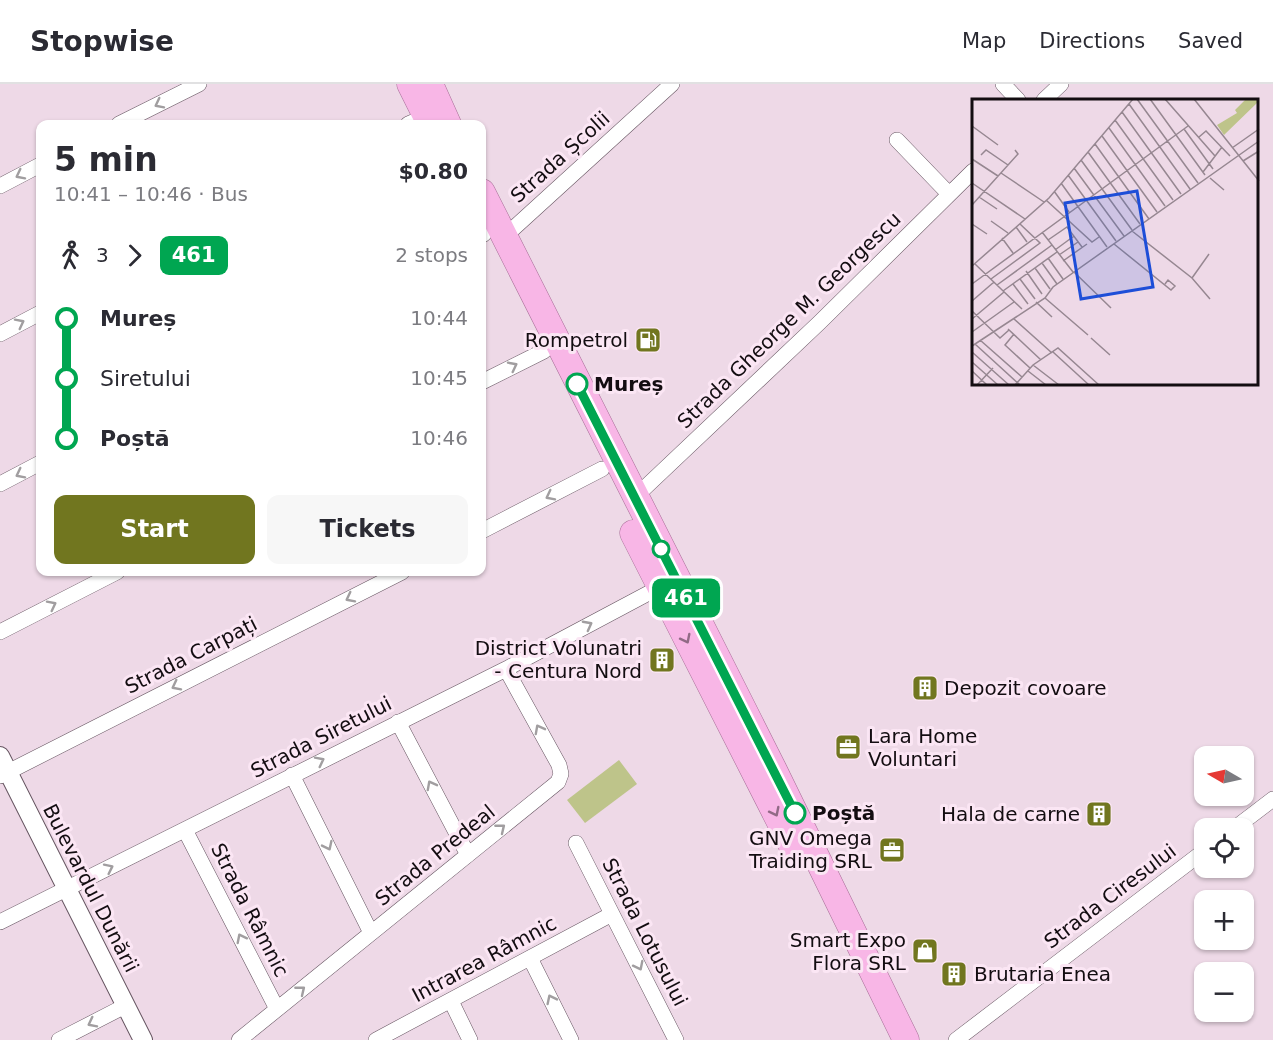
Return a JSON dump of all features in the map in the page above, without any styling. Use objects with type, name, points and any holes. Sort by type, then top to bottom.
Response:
[{"type":"highway","points":[[410,84],[427,120]]},
{"type":"highway","points":[[428,120],[430,84]]},
{"type":"highway","points":[[488,234],[660,587],[890,1040]]},
{"type":"highway","points":[[488,234],[634,498],[773,768],[906,1040]]},
{"type":"street","points":[[127,120],[199,84]]},
{"type":"street","name":"Strada Școlii","points":[[488,234],[672,84]]},
{"type":"street","points":[[1003,84],[1017,99]]},
{"type":"street","points":[[1045,99],[1061,84]]},
{"type":"street","points":[[897,140],[949,194]]},
{"type":"street","points":[[0,186],[36,167]]},
{"type":"street","name":"Strada Gheorge M. Georgescu","points":[[634,498],[820,322],[972,172]]},
{"type":"street","points":[[0,334],[36,315]]},
{"type":"street","points":[[486,380],[544,351]]},
{"type":"street","points":[[0,484],[36,465]]},
{"type":"street","points":[[486,529],[602,469]]},
{"type":"street","points":[[0,632],[109,576]]},
{"type":"street","name":"Strada Carpați","points":[[3,768],[394,576]]},
{"type":"street","name":"Strada Siretului","points":[[0,922],[507,669],[660,587]]},
{"type":"street","name":"Strada Predeal","points":[[239,1040],[558,782],[561,774],[507,669]]},
{"type":"street","points":[[398,722],[468,855]]},
{"type":"street","name":"Bulevardul Dunării","points":[[3,768],[143,1040]]},
{"type":"street","points":[[292,775],[371,933]]},
{"type":"street","points":[[1248,818],[1273,799]]},
{"type":"street","name":"Strada Râmnic","points":[[185,830],[277,1009]]},
{"type":"street","name":"Strada Lotusului","points":[[576,843],[676,1040]]},
{"type":"street","name":"Strada Ciresului","points":[[956,1040],[1194,859]]},
{"type":"street","name":"Intrarea Râmnic","points":[[375,1040],[612,914]]},
{"type":"street","points":[[531,958],[571,1040]]},
{"type":"street","points":[[451,1001],[470,1040]]},
{"type":"street","points":[[59,1040],[125,1006]]},
{"type":"green space","points":[[619,760],[637,784],[585,823],[567,800]]},
{"type":"bus line","name":"461","points":[[577,384],[795,813]]},
{"type":"place","name":"Rompetrol","points":[[648,340]]},
{"type":"place","name":"Mureș","points":[[577,384]]},
{"type":"place","name":"District Volunatri - Centura Nord","points":[[662,660]]},
{"type":"place","name":"Depozit covoare","points":[[925,688]]},
{"type":"place","name":"Lara Home Voluntari","points":[[848,747]]},
{"type":"place","name":"Poștă","points":[[795,813]]},
{"type":"place","name":"Hala de carne","points":[[1099,814]]},
{"type":"place","name":"GNV Omega Traiding SRL","points":[[892,850]]},
{"type":"place","name":"Smart Expo Flora SRL","points":[[925,951]]},
{"type":"place","name":"Brutaria Enea","points":[[954,974]]}]
